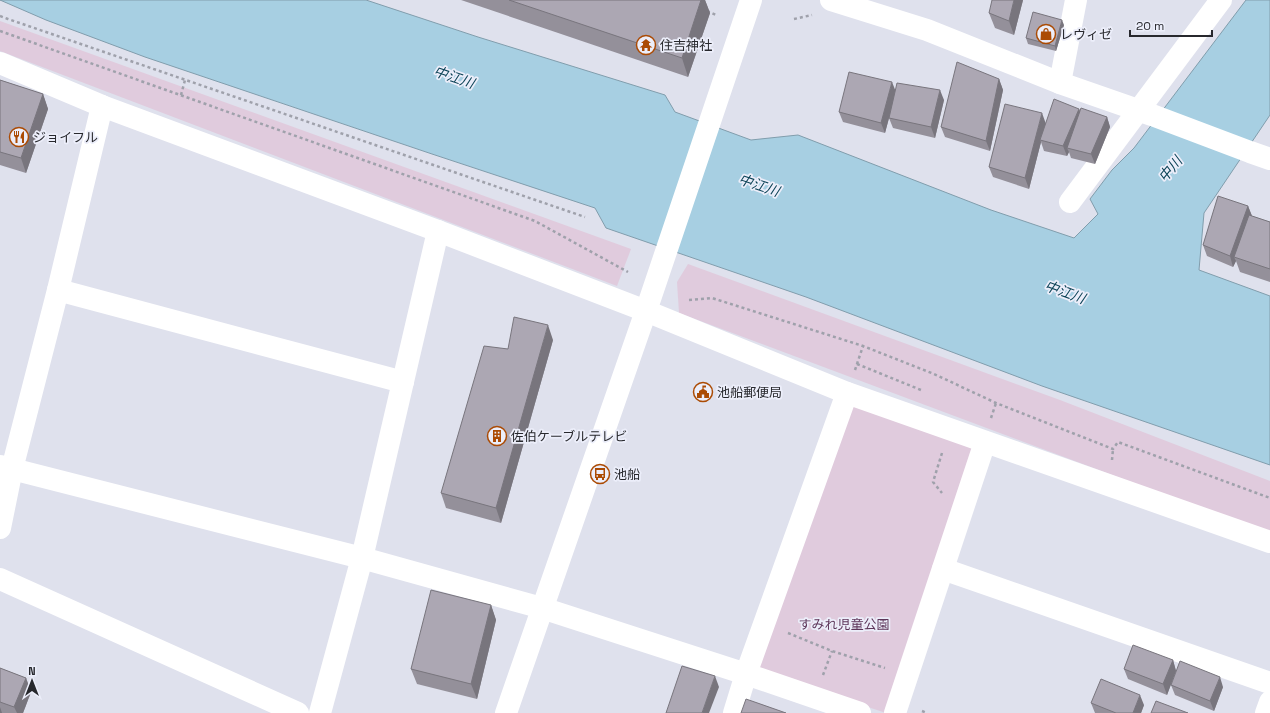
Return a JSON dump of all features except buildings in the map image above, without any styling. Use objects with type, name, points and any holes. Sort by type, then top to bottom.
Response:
[{"type":"street","points":[[506,713],[646,312],[751,0]]},
{"type":"street","points":[[831,0],[926,30],[1060,83],[1146,112],[1264,156]]},
{"type":"street","points":[[1060,83],[1076,0]]},
{"type":"street","points":[[1070,202],[1146,112],[1221,0]]},
{"type":"street","points":[[0,63],[102,106],[438,231],[646,312],[847,393],[1270,542]]},
{"type":"street","points":[[0,528],[6,468],[58,290],[102,106]]},
{"type":"street","points":[[320,713],[362,558],[438,231]]},
{"type":"street","points":[[58,290],[403,382]]},
{"type":"street","points":[[734,713],[746,674],[847,393]]},
{"type":"street","points":[[895,713],[985,442]]},
{"type":"street","points":[[6,468],[362,558],[542,608],[746,674],[860,713]]},
{"type":"street","points":[[943,569],[1270,683]]},
{"type":"street","points":[[0,579],[298,713]]},
{"type":"street","points":[[1266,713],[1270,702]]},
{"type":"path","points":[[702,10],[716,14]]},
{"type":"path","points":[[0,16],[585,217]]},
{"type":"path","points":[[0,31],[535,221],[628,272]]},
{"type":"path","points":[[181,95],[185,80]]},
{"type":"path","points":[[688,300],[712,298],[863,346],[934,374],[996,403],[1113,449],[1118,442],[1270,498]]},
{"type":"path","points":[[942,452],[933,482],[943,493]]},
{"type":"path","points":[[790,626],[787,633],[832,651],[889,669]]},
{"type":"path","points":[[822,677],[832,651]]},
{"type":"green space","points":[[0,21],[631,249],[617,286],[0,51]]},
{"type":"green space","points":[[688,264],[1060,400],[1270,481],[1270,534],[679,313],[677,282]]},
{"type":"green space","name":"すみれ児童公園","points":[[850,400],[978,444],[886,713],[753,669]]},
{"type":"water","points":[[0,0],[366,0],[478,37],[665,95],[675,112],[751,140],[798,135],[991,210],[1074,238],[1098,214],[1090,199],[1112,170],[1134,148],[1246,0],[1270,0],[1270,115],[1204,213],[1199,270],[1270,296],[1270,465],[1042,386],[806,297],[606,228],[595,208],[145,57],[46,20]]},
{"type":"place","name":"レヴィゼ","points":[[1046,34]]},
{"type":"place","name":"住吉神社","points":[[646,45]]},
{"type":"place","name":"ジョイフル","points":[[19,137]]},
{"type":"place","name":"池船郵便局","points":[[703,392]]},
{"type":"place","name":"佐伯ケーブルテレビ","points":[[497,436]]},
{"type":"place","name":"池船","points":[[600,474]]},
{"type":"water label","name":"中江川","points":[[454,77]]},
{"type":"water label","name":"中川","points":[[1170,169]]},
{"type":"water label","name":"中江川","points":[[759,185]]},
{"type":"water label","name":"中江川","points":[[1065,292]]}]
